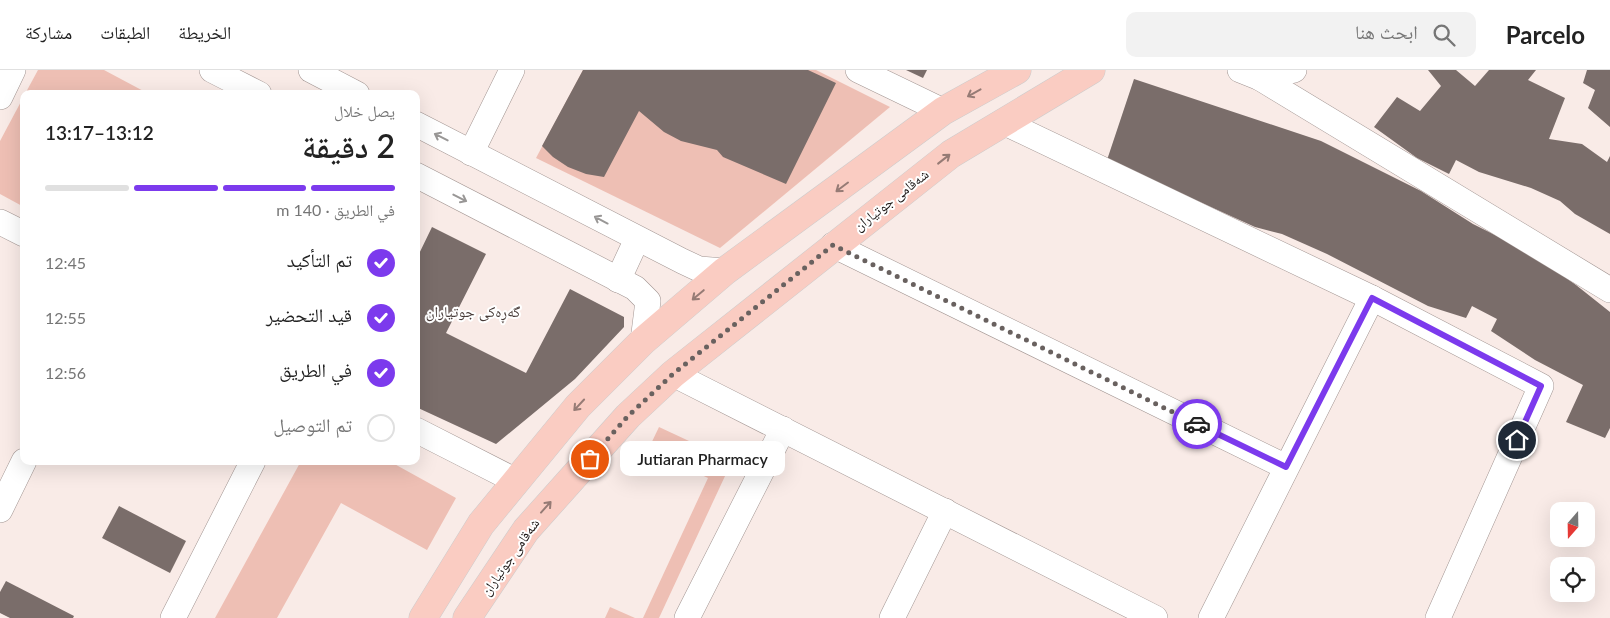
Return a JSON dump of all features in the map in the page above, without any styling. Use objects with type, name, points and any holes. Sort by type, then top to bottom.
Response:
[{"type":"main road","points":[[459,618],[427,611],[482,524],[578,406],[643,341],[726,271],[943,110],[1017,70]]},
{"type":"main road","name":"شەقامی جوتیاران","points":[[467,618],[526,530],[628,416],[673,374],[833,245],[951,154],[1091,70]]},
{"type":"street","points":[[0,96],[13,70]]},
{"type":"street","points":[[311,70],[349,90]]},
{"type":"street","points":[[471,152],[512,70]]},
{"type":"street","points":[[858,70],[943,110]]},
{"type":"street","points":[[1250,74],[1294,70]]},
{"type":"street","points":[[1250,74],[1610,290]]},
{"type":"street","points":[[219,80],[248,90]]},
{"type":"street","points":[[1003,122],[1372,298],[1541,386],[1438,618]]},
{"type":"street","points":[[420,126],[637,239],[699,269],[726,271]]},
{"type":"street","points":[[420,177],[635,288],[648,301],[643,341]]},
{"type":"street","points":[[0,222],[20,232]]},
{"type":"street","points":[[618,280],[637,239]]},
{"type":"street","points":[[833,245],[1286,467]]},
{"type":"street","points":[[1211,618],[1372,298]]},
{"type":"street","points":[[673,374],[945,510],[1155,618]]},
{"type":"street","points":[[687,618],[783,429]]},
{"type":"street","points":[[420,432],[516,481]]},
{"type":"street","points":[[0,510],[22,465]]},
{"type":"street","points":[[174,618],[251,465]]},
{"type":"street","points":[[892,618],[945,510]]},
{"type":"shaded area","points":[[38,70],[104,70],[142,90],[27,90]]},
{"type":"shaded area","points":[[583,70],[816,70],[890,107],[720,248],[536,158]]},
{"type":"shaded area","points":[[20,104],[20,205],[0,194],[0,141]]},
{"type":"shaded area","points":[[659,427],[732,461],[659,618],[643,618],[708,478],[648,450]]},
{"type":"shaded area","points":[[299,465],[396,465],[456,498],[427,550],[341,503],[277,618],[215,618]]},
{"type":"shaded area","points":[[610,607],[635,618],[605,618]]},
{"type":"building","points":[[583,70],[808,70],[836,83],[786,184],[723,157],[717,150],[681,141],[664,132],[639,111],[604,177],[586,174],[568,167],[553,157],[542,146]]},
{"type":"building","points":[[906,70],[927,70],[923,78]]},
{"type":"building","points":[[1428,70],[1456,70],[1475,86],[1489,70],[1536,70],[1528,80],[1565,98],[1549,139],[1582,144],[1607,162],[1610,156],[1610,234],[1575,214],[1560,201],[1531,188],[1479,172],[1456,160],[1449,174],[1417,158],[1374,127],[1397,97],[1420,111],[1441,86]]},
{"type":"building","points":[[1587,70],[1610,70],[1610,127],[1588,108],[1595,90],[1583,83]]},
{"type":"building","points":[[1134,79],[1321,141],[1421,191],[1473,224],[1533,254],[1576,285],[1610,312],[1610,428],[1605,438],[1566,422],[1583,385],[1535,360],[1491,331],[1497,319],[1472,306],[1466,318],[1428,306],[1327,254],[1282,234],[1255,227],[1107,160]]},
{"type":"building","points":[[432,227],[486,254],[446,333],[526,373],[570,289],[624,317],[624,327],[575,379],[496,444],[420,409],[420,252]]},
{"type":"building","points":[[119,506],[186,541],[170,573],[102,538]]},
{"type":"building","points":[[6,581],[74,616],[73,618],[10,618],[0,613],[0,592]]},
{"type":"way so far","points":[[590,459],[628,416],[673,374],[833,245],[1197,424]]},
{"type":"place","name":"Jutiaran Pharmacy","points":[[590,459]]},
{"type":"district","name":"گەڕەکی جوتیاران","points":[[473,312]]},
{"type":"route","points":[[1197,424],[1286,467],[1372,298],[1541,386],[1517,440]]}]
